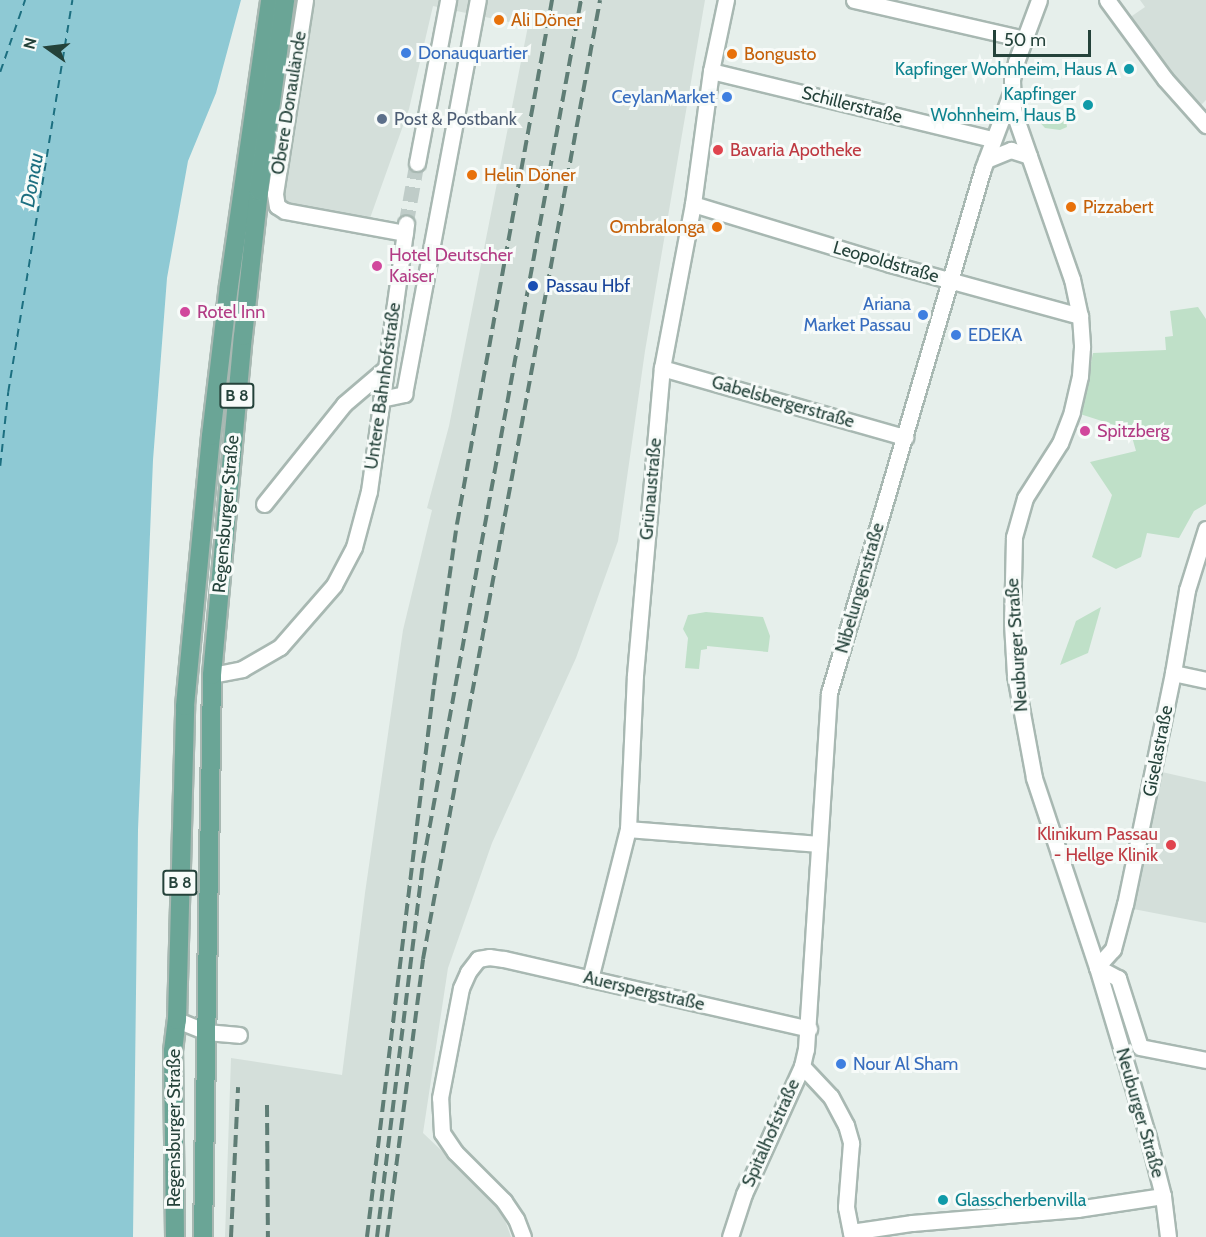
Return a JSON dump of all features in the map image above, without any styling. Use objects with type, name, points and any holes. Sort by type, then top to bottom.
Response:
[{"type":"main road","name":"Regensburger Straße","points":[[203,1237],[212,675],[270,0]]},
{"type":"main road","name":"Regensburger Straße","points":[[175,1237],[173,1051],[177,1020],[182,747],[211,436],[229,286],[285,0]]},
{"type":"main road","points":[[190,675],[212,675]]},
{"type":"street","name":"Obere Donaulände","points":[[305,0],[275,194],[277,206],[285,211],[406,229]]},
{"type":"street","points":[[417,163],[448,0]]},
{"type":"street","points":[[381,399],[404,394],[478,0]]},
{"type":"street","name":"Grünaustraße","points":[[590,979],[628,829],[635,675],[662,368],[693,204],[711,71],[726,0]]},
{"type":"street","points":[[854,0],[1024,39]]},
{"type":"street","points":[[1012,93],[1016,62],[1039,0]]},
{"type":"street","points":[[1107,0],[1165,79],[1206,125]]},
{"type":"street","name":"Schillerstraße","points":[[711,71],[992,139]]},
{"type":"street","name":"Nibelungenstraße","points":[[808,1029],[818,844],[830,693],[992,139],[1012,93]]},
{"type":"street","name":"Neuburger Straße","points":[[1012,93],[1016,119],[1062,246],[1080,316],[1080,376],[1072,412],[1060,444],[1025,498],[1014,537],[1012,623],[1020,708],[1034,778],[1097,967],[1148,1137],[1163,1196],[1168,1237]]},
{"type":"street","points":[[986,160],[1002,151],[1011,150],[1029,156]]},
{"type":"street","name":"Leopoldstraße","points":[[693,204],[1080,316]]},
{"type":"street","name":"Untere Bahnhofstraße","points":[[212,675],[242,669],[280,646],[334,585],[354,548],[369,492],[384,370],[406,229]]},
{"type":"street","name":"Gabelsbergerstraße","points":[[662,368],[905,437]]},
{"type":"street","points":[[264,504],[344,404],[384,370]]},
{"type":"street","name":"Giselastraße","points":[[1097,967],[1113,949],[1125,904],[1173,673],[1187,590],[1206,530]]},
{"type":"street","points":[[1173,673],[1206,680]]},
{"type":"street","points":[[628,829],[818,844]]},
{"type":"street","name":"Auerspergstraße","points":[[523,1237],[516,1218],[504,1201],[454,1152],[442,1133],[440,1098],[461,988],[468,972],[478,959],[504,959],[808,1029]]},
{"type":"street","points":[[1097,967],[1119,978],[1140,1047],[1206,1060]]},
{"type":"street","name":"Regensburger Straße","points":[[177,1020],[206,1032],[239,1035]]},
{"type":"street","name":"Spitalhofstraße","points":[[730,1237],[765,1141],[802,1066],[808,1029]]},
{"type":"street","points":[[802,1066],[831,1097],[846,1125],[851,1143],[846,1207],[852,1235],[912,1223],[1077,1209],[1163,1196]]},
{"type":"shaded area","points":[[307,0],[705,0],[645,351],[618,541],[576,658],[492,843],[448,968],[423,1133],[500,1206],[511,1237],[225,1237],[231,1058],[342,1075],[365,893],[403,630],[432,510],[427,508],[449,426],[528,26],[433,6],[409,109],[369,221],[279,200]]},
{"type":"shaded area","points":[[1140,0],[1206,0],[1206,100],[1200,106],[1129,18],[1145,7]]},
{"type":"shaded area","name":"Klinikum Passau - Hellge Klinik","points":[[1153,770],[1206,782],[1206,923],[1123,907]]},
{"type":"green space","points":[[1040,114],[1066,121],[1067,127],[1060,130],[1045,128],[1036,118]]},
{"type":"green space","points":[[1198,307],[1206,319],[1206,504],[1194,511],[1179,538],[1147,533],[1141,557],[1116,569],[1092,557],[1112,495],[1090,462],[1136,451],[1130,430],[1080,414],[1093,353],[1166,350],[1165,337],[1173,336],[1170,311]]},
{"type":"green space","points":[[1101,607],[1088,653],[1060,665],[1076,621]]},
{"type":"green space","points":[[706,612],[763,617],[770,636],[768,652],[707,646],[707,649],[701,650],[699,669],[685,668],[688,638],[683,629],[688,615]]},
{"type":"water","name":"Donau","points":[[0,0],[241,0],[216,93],[188,161],[167,278],[153,460],[138,830],[133,1237],[0,1237]]},
{"type":"ferry route","points":[[0,72],[25,0]]},
{"type":"ferry route","points":[[0,466],[8,392],[72,0]]},
{"type":"tunnel","points":[[406,224],[417,163]]},
{"type":"railway","points":[[367,1237],[434,685],[457,524],[552,0]]},
{"type":"railway","points":[[377,1237],[423,863],[581,0]]},
{"type":"railway","points":[[387,1237],[423,959],[600,0]]},
{"type":"railway","points":[[231,1237],[238,1087]]},
{"type":"railway","points":[[267,1105],[268,1237]]},
{"type":"place","name":"Ali Döner","points":[[499,20]]},
{"type":"place","name":"Donauquartier","points":[[406,53]]},
{"type":"place","name":"Bongusto","points":[[732,54]]},
{"type":"place","name":"Kapfinger Wohnheim, Haus A","points":[[1129,69]]},
{"type":"place","name":"CeylanMarket","points":[[727,97]]},
{"type":"place","name":"Kapfinger Wohnheim, Haus B","points":[[1088,105]]},
{"type":"place","name":"Post & Postbank","points":[[382,119]]},
{"type":"place","name":"Bavaria Apotheke","points":[[718,150]]},
{"type":"place","name":"Helin Döner","points":[[472,175]]},
{"type":"place","name":"Pizzabert","points":[[1071,207]]},
{"type":"place","name":"Ombralonga","points":[[717,227]]},
{"type":"place","name":"Hotel Deutscher Kaiser","points":[[377,266]]},
{"type":"place","name":"Passau Hbf","points":[[533,286]]},
{"type":"place","name":"Rotel Inn","points":[[185,312]]},
{"type":"place","name":"Ariana Market Passau","points":[[923,315]]},
{"type":"place","name":"EDEKA","points":[[956,335]]},
{"type":"place","name":"Spitzberg","points":[[1085,431]]},
{"type":"place","name":"Klinikum Passau - Hellge Klinik","points":[[1171,845]]},
{"type":"place","name":"Nour Al Sham","points":[[841,1064]]},
{"type":"place","name":"Glasscherbenvilla","points":[[943,1200]]}]
